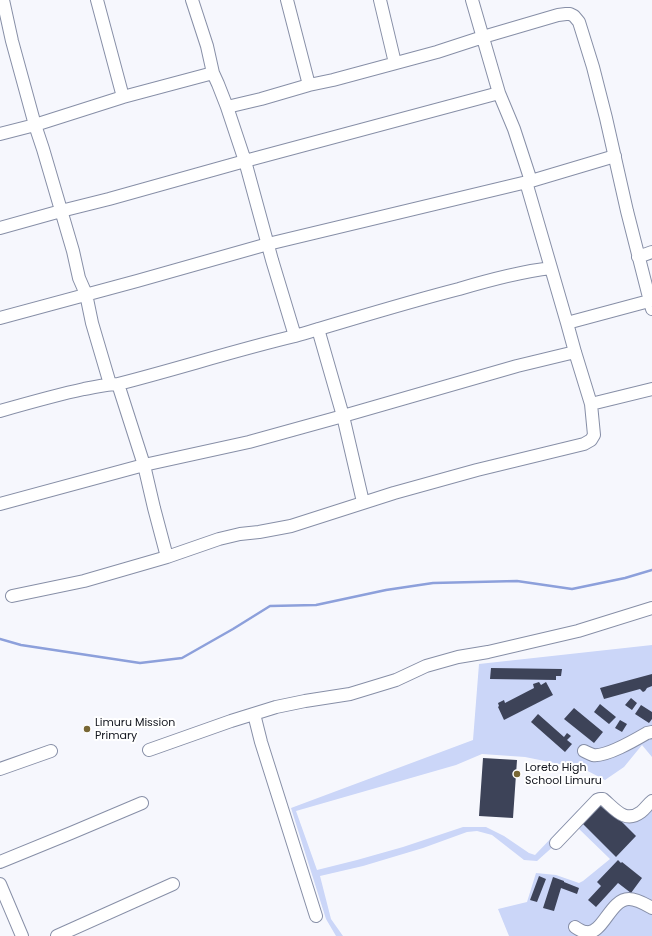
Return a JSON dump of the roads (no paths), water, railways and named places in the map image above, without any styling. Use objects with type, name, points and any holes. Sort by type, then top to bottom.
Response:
[{"type":"street","points":[[3,0],[12,41],[35,125],[86,294],[92,322],[114,384],[124,402],[144,465],[167,557]]},
{"type":"street","points":[[97,0],[123,98]]},
{"type":"street","points":[[192,0],[213,73],[227,106],[245,160],[295,336]]},
{"type":"street","points":[[287,0],[309,85]]},
{"type":"street","points":[[380,0],[394,63]]},
{"type":"street","points":[[12,596],[84,581],[167,557],[219,539],[291,526],[363,502],[470,472],[584,444],[591,440],[594,435],[591,404],[551,268],[514,129],[499,93],[472,0]]},
{"type":"street","points":[[227,106],[261,99],[309,85],[438,52],[483,37],[566,14],[574,16],[579,22],[592,67],[651,305],[567,323]]},
{"type":"street","points":[[0,134],[213,73]]},
{"type":"street","points":[[0,228],[109,199],[245,160],[499,93]]},
{"type":"street","points":[[0,318],[268,244],[529,182],[615,156]]},
{"type":"street","points":[[638,257],[652,252]]},
{"type":"street","points":[[0,412],[74,392],[163,373],[485,281],[551,268]]},
{"type":"street","points":[[318,329],[343,416],[363,502]]},
{"type":"street","points":[[0,504],[144,465],[249,442],[524,364],[575,352]]},
{"type":"street","points":[[591,404],[652,389]]},
{"type":"street","points":[[149,750],[276,707],[305,700],[350,694],[396,680],[426,666],[458,657],[488,652],[578,631],[652,608]]},
{"type":"street","points":[[254,714],[261,742],[316,916]]},
{"type":"street","points":[[584,751],[593,755],[616,750],[647,733],[652,732]]},
{"type":"street","points":[[0,768],[51,751]]},
{"type":"street","points":[[556,843],[597,800],[603,799],[621,814],[631,817],[640,812],[652,800]]},
{"type":"street","points":[[0,862],[142,803]]},
{"type":"street","points":[[0,884],[22,936]]},
{"type":"street","points":[[57,936],[173,884]]},
{"type":"street","points":[[575,927],[586,932],[593,931],[598,928],[622,900],[629,899],[639,901],[652,908]]},
{"type":"waterway","points":[[0,639],[21,645],[140,663],[182,658],[270,606],[316,605],[386,590],[433,583],[517,581],[572,589],[625,578],[652,570]]},
{"type":"place","name":"Limuru Mission Primary","points":[[87,729]]},
{"type":"place","name":"Loreto High School Limuru","points":[[517,774]]}]
